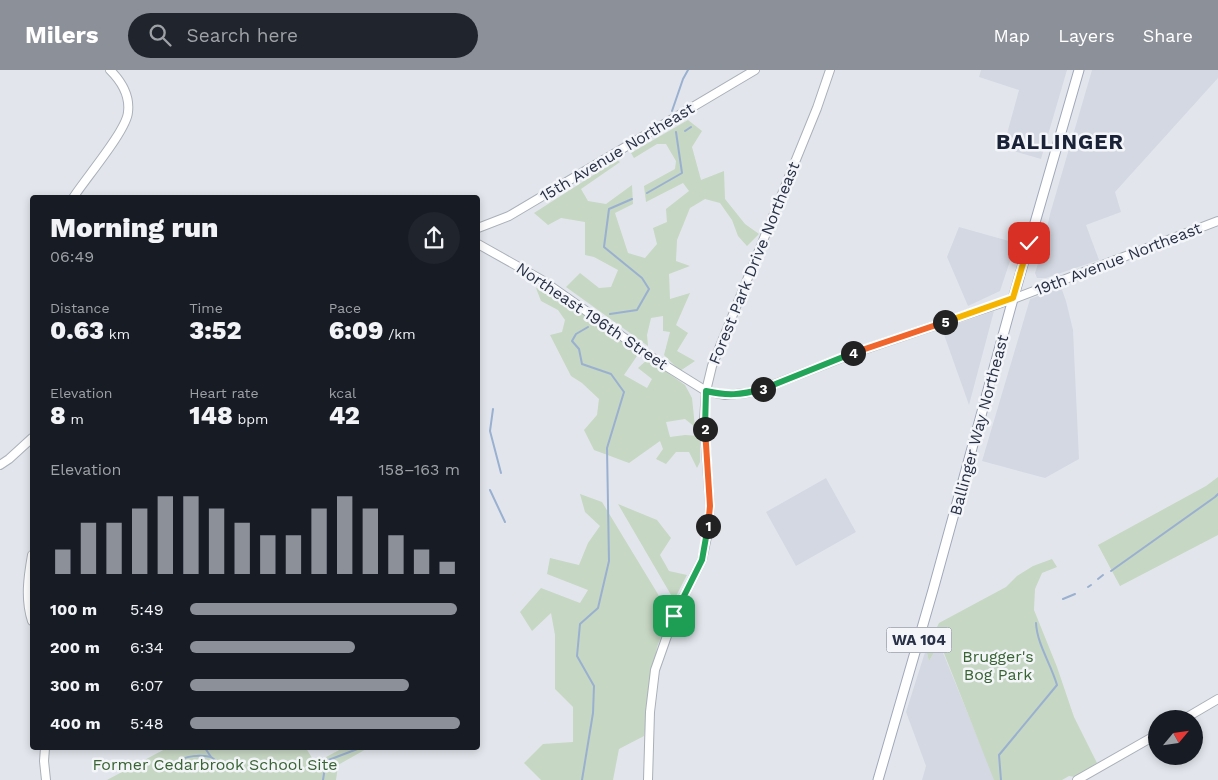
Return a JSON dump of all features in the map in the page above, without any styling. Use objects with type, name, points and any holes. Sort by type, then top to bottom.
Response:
[{"type":"main road","name":"Ballinger Way Northeast","points":[[878,780],[934,590],[1013,298],[1079,70]]},
{"type":"street","points":[[75,195],[113,142],[128,113],[127,98],[122,85],[110,70]]},
{"type":"street","name":"15th Avenue Northeast","points":[[480,227],[516,211],[755,70]]},
{"type":"street","name":"Forest Park Drive Northeast","points":[[648,780],[650,712],[655,670],[674,616],[702,560],[707,537],[710,506],[704,420],[706,391],[712,366],[830,70]]},
{"type":"street","name":"19th Avenue Northeast","points":[[706,391],[725,395],[747,393],[765,388],[854,353],[1013,298],[1218,222]]},
{"type":"street","name":"Northeast 196th Street","points":[[480,247],[542,280],[653,358],[706,391]]},
{"type":"street","points":[[0,465],[29,445]]},
{"type":"street","points":[[30,568],[27,588],[30,614]]},
{"type":"street","points":[[1199,710],[1218,699]]},
{"type":"street","points":[[1077,780],[1148,739]]},
{"type":"street","points":[[45,750],[46,780]]},
{"type":"shaded area","points":[[981,70],[1067,70],[1041,159],[1003,148],[1019,90],[979,77]]},
{"type":"shaded area","points":[[1092,70],[1218,70],[1218,78],[1115,192],[1121,212],[1086,225],[1099,260],[1046,278],[1037,278],[1035,273],[1050,214]]},
{"type":"shaded area","points":[[959,227],[1016,243],[1000,291],[968,306],[947,257]]},
{"type":"shaded area","points":[[1061,287],[1073,330],[1079,459],[1045,478],[982,461],[1030,299]]},
{"type":"shaded area","points":[[994,311],[969,405],[942,329]]},
{"type":"shaded area","points":[[826,478],[856,532],[796,566],[766,512]]},
{"type":"shaded area","points":[[941,648],[995,780],[922,780],[926,766],[906,712],[926,649],[929,661],[936,649]]},
{"type":"green space","points":[[688,120],[702,131],[692,147],[701,180],[724,171],[725,199],[745,224],[759,234],[747,246],[738,236],[732,220],[720,203],[705,199],[690,208],[677,240],[676,261],[690,266],[669,274],[670,299],[690,293],[676,325],[688,333],[677,351],[695,361],[680,371],[664,355],[670,332],[663,331],[663,316],[651,318],[647,335],[648,346],[566,287],[580,273],[599,288],[611,287],[618,270],[594,257],[585,255],[585,222],[561,218],[548,225],[534,213],[617,160],[620,162],[581,189],[588,201],[606,204],[632,185],[633,204],[615,213],[628,253],[645,258],[657,244],[653,228],[667,222],[666,209],[689,191],[683,183],[646,202],[644,186],[675,169],[676,161],[666,144],[657,144],[634,158],[631,153]]},
{"type":"green space","points":[[536,288],[547,290],[582,312],[639,353],[624,375],[647,388],[652,379],[638,368],[648,359],[685,385],[692,398],[695,427],[685,419],[666,422],[670,437],[700,436],[700,462],[697,468],[689,452],[676,452],[666,464],[656,459],[663,449],[660,441],[629,463],[594,450],[584,430],[597,415],[599,399],[582,383],[571,376],[550,335],[562,332],[565,320],[558,310],[541,301]]},
{"type":"green space","points":[[1218,477],[1218,535],[1120,586],[1098,545],[1206,486]]},
{"type":"green space","points":[[580,494],[602,502],[670,614],[657,647],[644,736],[619,749],[613,780],[541,780],[524,763],[543,744],[573,742],[573,707],[555,689],[555,635],[551,613],[532,631],[520,612],[541,588],[580,603],[588,590],[547,574],[550,558],[579,565],[588,543],[600,526],[585,512]]},
{"type":"green space","points":[[618,504],[657,520],[671,538],[660,555],[669,571],[687,575],[674,600]]},
{"type":"green space","name":"Brugger's Bog Park","points":[[1052,559],[1057,567],[1042,573],[1035,589],[1034,610],[1057,667],[1074,717],[1097,763],[1075,777],[1069,776],[1062,780],[994,780],[942,648],[936,649],[929,661],[926,649],[939,623],[1006,587],[1017,576],[1033,566]]},
{"type":"green space","name":"Former Cedarbrook School Site","points":[[163,750],[307,750],[315,763],[339,750],[364,750],[338,765],[336,780],[107,780]]},
{"type":"waterway","points":[[672,111],[688,70]]},
{"type":"waterway","points":[[685,131],[691,127]]},
{"type":"waterway","points":[[647,193],[682,173],[676,132]]},
{"type":"waterway","points":[[610,314],[637,310],[649,289],[642,278],[604,247],[609,209],[632,199]]},
{"type":"waterway","points":[[582,780],[593,713],[594,686],[577,656],[580,624],[598,608],[609,561],[607,448],[624,392],[611,374],[582,364],[579,349],[572,341],[576,334],[588,327]]},
{"type":"waterway","points":[[493,409],[490,431],[501,473]]},
{"type":"waterway","points":[[490,490],[505,522]]},
{"type":"waterway","points":[[1111,571],[1218,494]]},
{"type":"waterway","points":[[1098,579],[1103,575]]},
{"type":"waterway","points":[[1063,599],[1075,594]]},
{"type":"waterway","points":[[1001,780],[999,755],[1057,685],[1039,639],[1036,623]]},
{"type":"waterway","points":[[206,750],[211,757],[218,762]]},
{"type":"waterway","points":[[323,780],[326,761],[355,750]]},
{"type":"waterway","points":[[165,767],[188,757],[211,757]]},
{"type":"district","name":"BALLINGER","points":[[1060,141]]},
{"type":"route","points":[[674,616],[702,560],[707,537],[710,506],[704,420],[706,391],[725,395],[747,393],[765,388],[854,353],[1013,298],[1029,243]]}]
